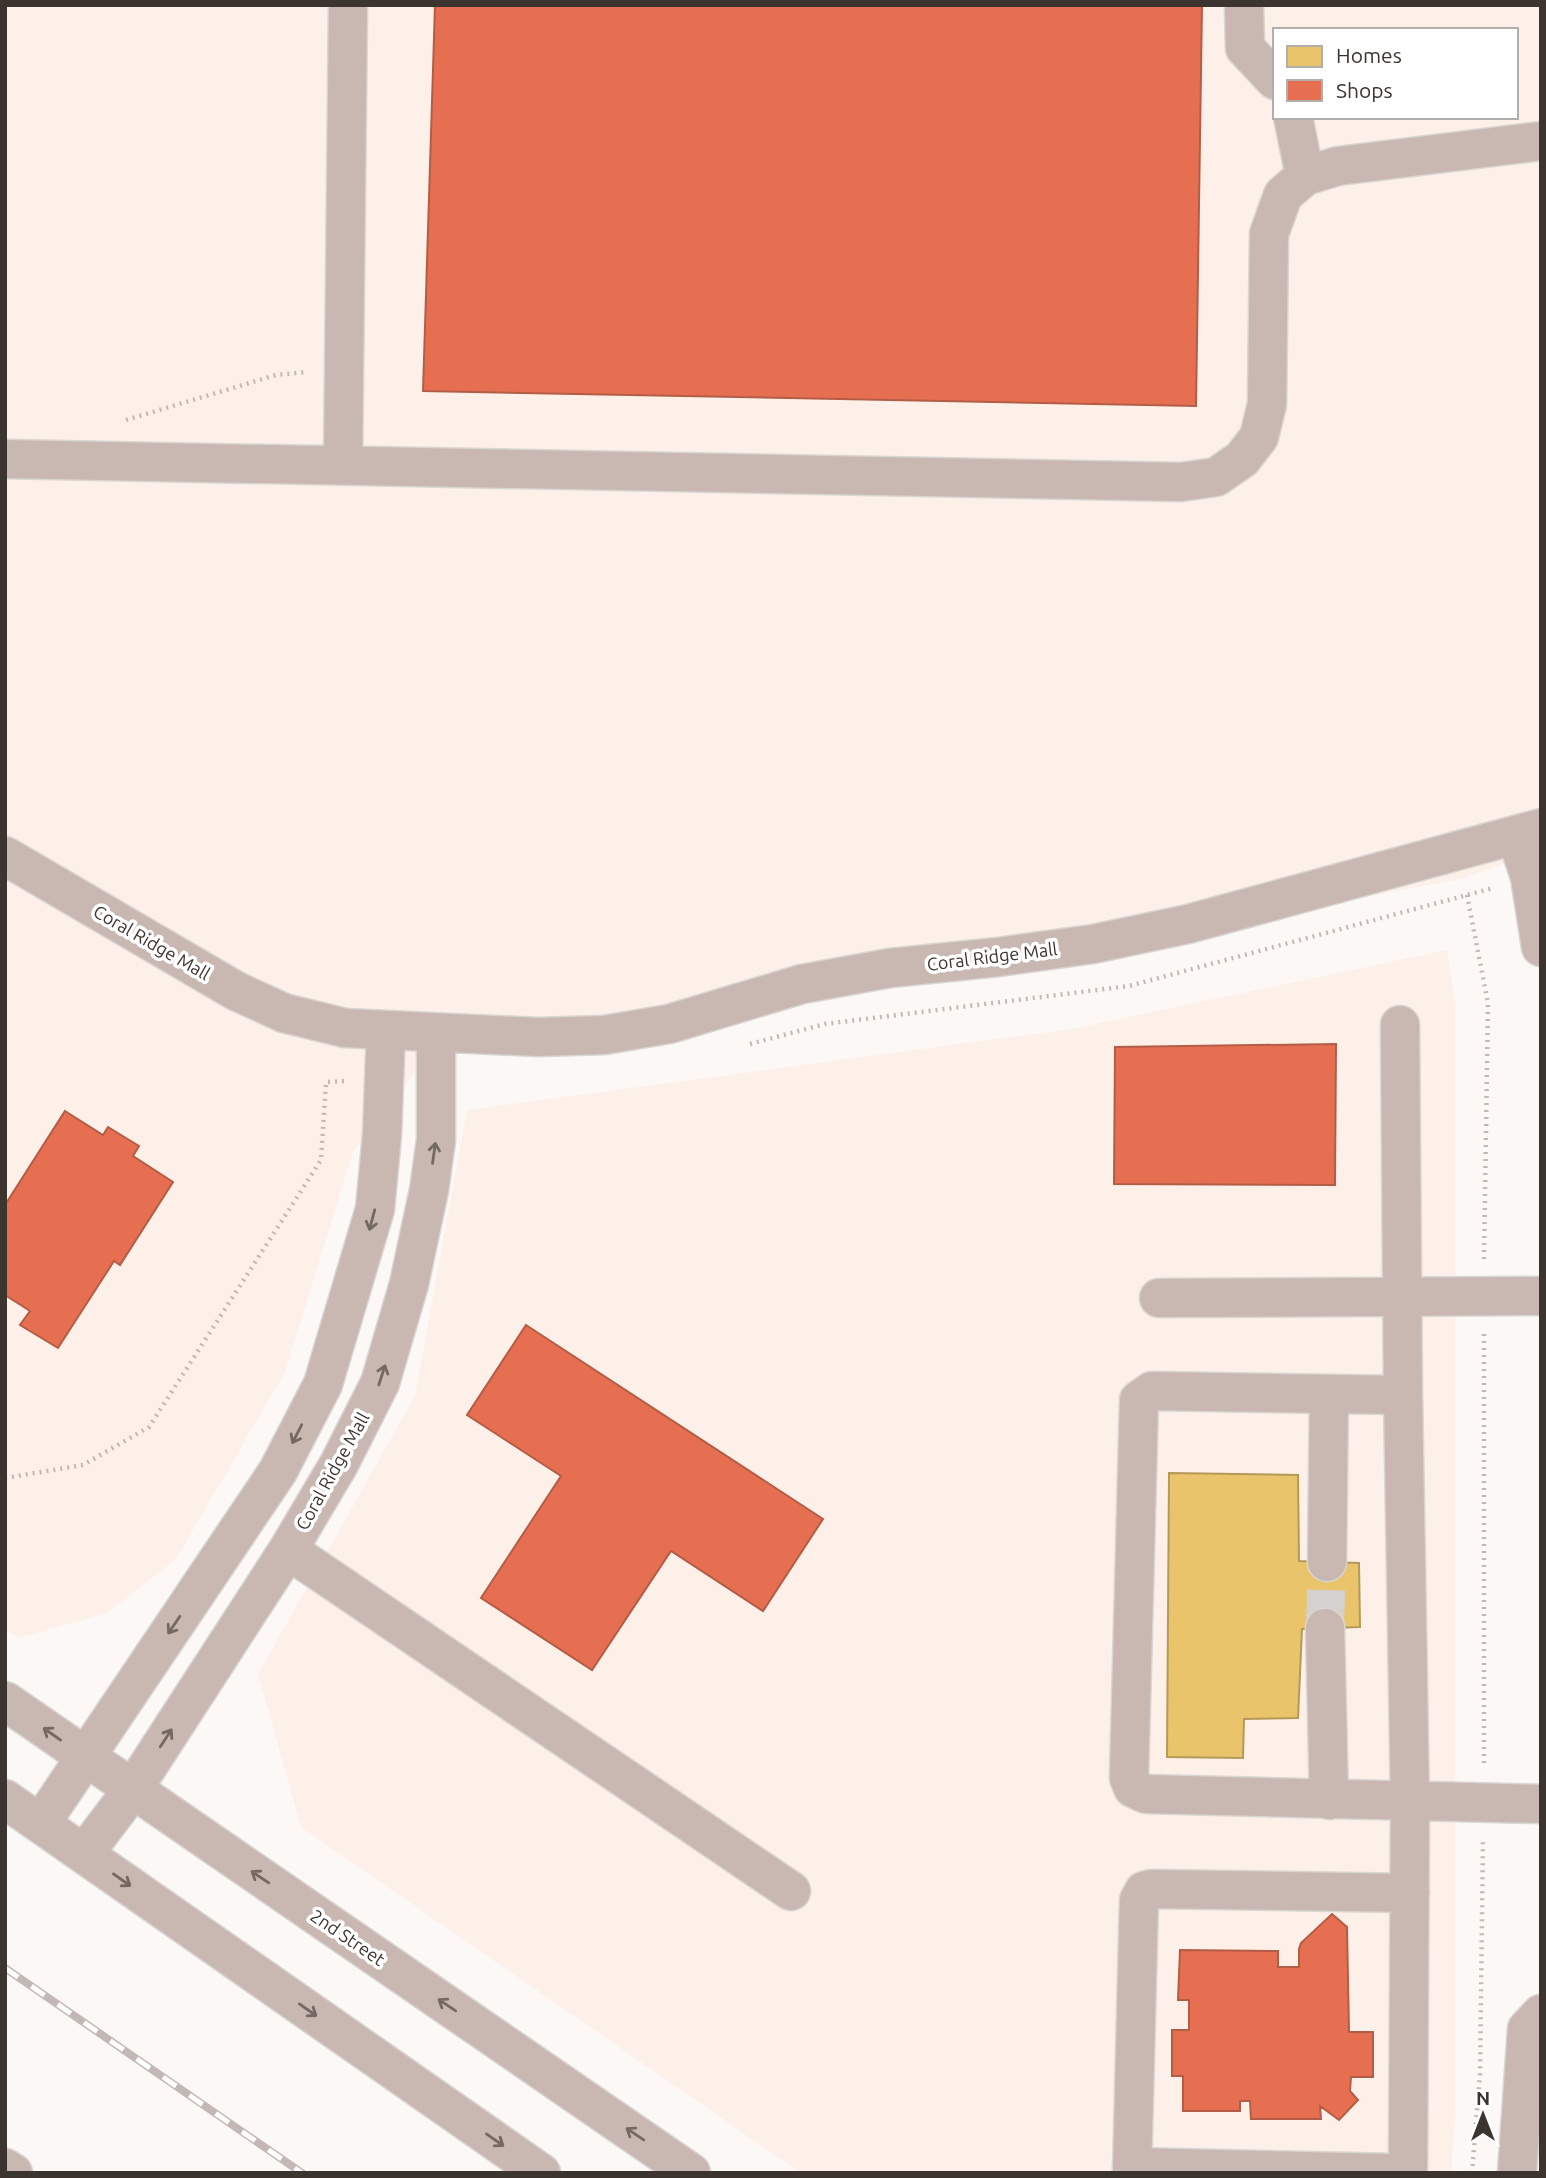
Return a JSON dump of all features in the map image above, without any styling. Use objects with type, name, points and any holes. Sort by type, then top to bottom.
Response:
[{"type":"street","points":[[343,465],[348,5]]},
{"type":"street","points":[[1244,5],[1245,48],[1273,78]]},
{"type":"street","points":[[1293,119],[1305,176]]},
{"type":"street","points":[[5,458],[1168,482],[1216,477],[1242,459],[1259,437],[1267,404],[1269,234],[1283,195],[1305,176],[1338,166],[1541,141]]},
{"type":"street","points":[[1529,832],[1530,877],[1541,947]]},
{"type":"street","name":"Coral Ridge Mall","points":[[5,856],[236,991],[284,1013],[345,1028],[538,1037],[604,1035],[669,1024],[802,984],[890,968],[1093,944],[1188,924],[1529,832]]},
{"type":"street","points":[[1400,1025],[1410,1801],[1408,2173]]},
{"type":"street","points":[[41,1824],[278,1471],[323,1384],[375,1209],[386,1030]]},
{"type":"street","name":"Coral Ridge Mall","points":[[84,1854],[132,1789],[288,1550],[340,1464],[380,1383],[409,1284],[429,1190],[436,1140],[436,1033]]},
{"type":"street","points":[[1159,1298],[1541,1296]]},
{"type":"street","points":[[1403,1395],[1152,1391],[1139,1400],[1129,1778],[1133,1788],[1146,1794],[1541,1804]]},
{"type":"street","points":[[1327,1562],[1329,1394]]},
{"type":"street","points":[[288,1550],[791,1891]]},
{"type":"street","points":[[1325,1628],[1329,1800]]},
{"type":"street","name":"2nd Street","points":[[5,1701],[691,2173]]},
{"type":"street","points":[[5,1799],[541,2173]]},
{"type":"street","points":[[1392,2173],[1132,2170],[1139,1900],[1144,1891],[1152,1889],[1410,1893]]},
{"type":"street","points":[[1517,2173],[1527,2029],[1541,2014]]},
{"type":"street","points":[[5,2168],[13,2173]]},
{"type":"path","points":[[124,421],[276,375],[344,368]]},
{"type":"path","points":[[748,1044],[825,1024],[1129,986],[1466,895],[1488,1003],[1484,1296],[1484,1804],[1480,2074],[1472,2173]]},
{"type":"path","points":[[5,1478],[83,1465],[149,1427],[321,1160],[326,1082],[384,1077]]},
{"type":"shaded area","points":[[5,5],[1541,5],[1541,851],[1461,879],[1097,947],[1035,952],[698,1025],[444,1035],[353,1152],[285,1372],[176,1559],[107,1613],[18,1638],[5,1629]]},
{"type":"shaded area","points":[[1447,950],[1455,1003],[1455,2115],[1451,2173],[801,2173],[301,1827],[258,1674],[415,1396],[467,1110],[1071,1029]]},
{"type":"building: Homes","points":[[1169,1473],[1298,1475],[1299,1561],[1359,1563],[1360,1627],[1302,1629],[1298,1718],[1244,1719],[1243,1758],[1167,1757]]},
{"type":"building: Shops","points":[[435,5],[1202,5],[1196,406],[423,391]]},
{"type":"building: Shops","points":[[1336,1044],[1335,1185],[1114,1184],[1115,1047]]},
{"type":"building: Shops","points":[[65,1111],[103,1135],[108,1127],[139,1146],[133,1156],[173,1182],[120,1265],[114,1261],[58,1348],[20,1325],[30,1311],[5,1295],[5,1205]]},
{"type":"building: Shops","points":[[526,1325],[823,1519],[763,1611],[671,1551],[592,1670],[481,1598],[561,1476],[467,1415]]},
{"type":"building: Shops","points":[[1332,1914],[1347,1927],[1349,2032],[1373,2032],[1373,2077],[1351,2077],[1350,2091],[1358,2100],[1339,2120],[1320,2106],[1321,2119],[1251,2119],[1250,2101],[1240,2101],[1240,2111],[1183,2111],[1183,2076],[1172,2076],[1172,2030],[1189,2030],[1189,2000],[1178,2000],[1180,1950],[1278,1951],[1278,1967],[1299,1967],[1301,1943]]},
{"type":"tunnel","points":[[1325,1628],[1327,1562]]},
{"type":"railway","points":[[5,1968],[302,2173]]}]
